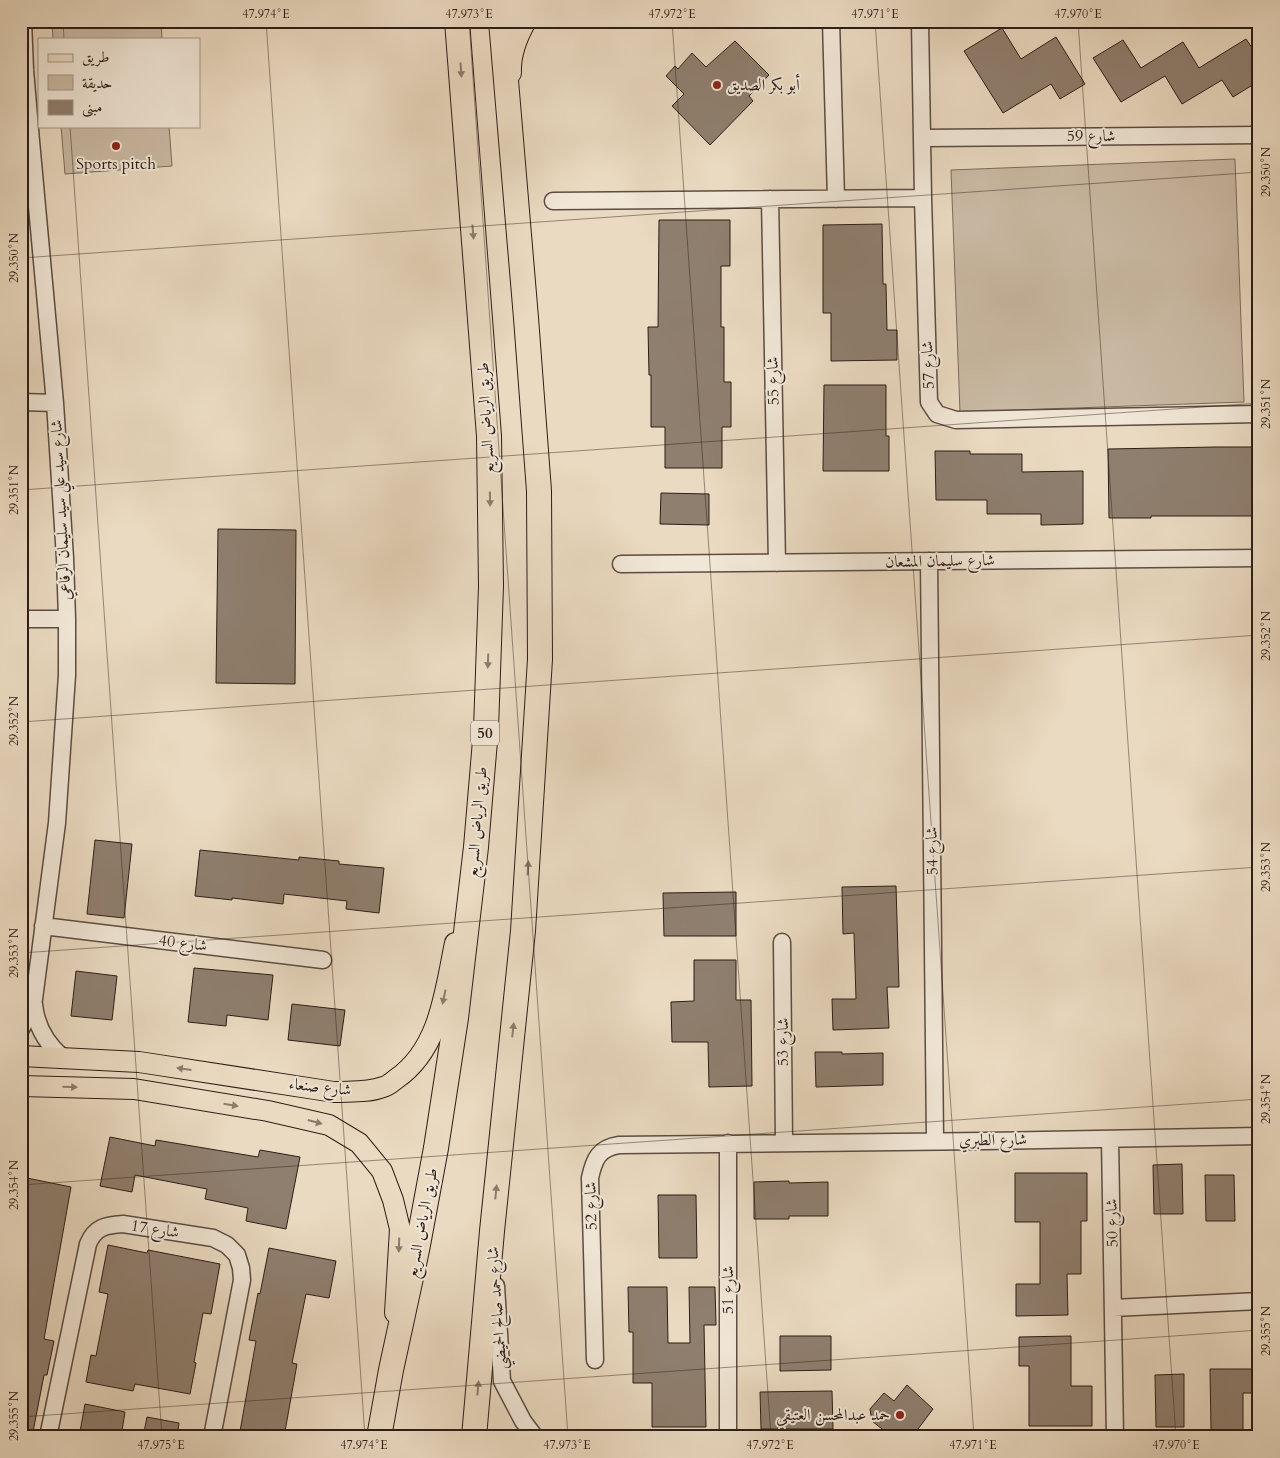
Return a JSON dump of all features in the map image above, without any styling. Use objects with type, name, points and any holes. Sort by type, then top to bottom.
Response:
[{"type":"highway","name":"طريق الرياض السريع","points":[[379,1437],[436,1148],[456,1018],[476,847],[486,729],[491,586],[489,436],[457,21]]},
{"type":"highway","points":[[474,1437],[492,1231],[523,931],[540,659],[538,491],[526,318],[501,21]]},
{"type":"main road","points":[[512,147],[510,63],[518,37],[526,21]]},
{"type":"main road","name":"شارع صنعاء","points":[[21,1056],[139,1062],[334,1092],[363,1091],[384,1087],[404,1074],[418,1058],[432,1037],[441,1010],[476,847]]},
{"type":"main road","points":[[267,1081],[272,1092],[268,1111]]},
{"type":"main road","name":"شارع صنعاء","points":[[30,1086],[134,1089],[268,1111],[328,1125],[359,1143],[382,1171],[393,1200],[400,1229],[391,1370]]},
{"type":"street","name":"شارع سيد علي سيد سليمان الرفاعي","points":[[21,1029],[32,1010],[34,999],[57,823],[67,675],[65,558],[55,403],[31,141],[23,21]]},
{"type":"street","points":[[831,21],[836,199]]},
{"type":"street","name":"شارع 57","points":[[920,21],[929,402],[937,414],[956,420],[1259,414]]},
{"type":"street","name":"شارع 59","points":[[923,138],[1259,135]]},
{"type":"street","points":[[553,201],[923,198]]},
{"type":"street","name":"شارع 55","points":[[770,199],[777,562]]},
{"type":"street","points":[[21,402],[55,403]]},
{"type":"street","name":"شارع سليمان المشعان","points":[[621,564],[1259,558]]},
{"type":"street","name":"شارع 54","points":[[929,561],[935,1141]]},
{"type":"street","points":[[21,619],[67,619]]},
{"type":"street","name":"شارع 40","points":[[43,926],[323,960]]},
{"type":"street","name":"شارع 53","points":[[782,942],[784,1142]]},
{"type":"street","name":"شارع سيد علي سيد سليمان الرفاعي","points":[[34,999],[40,1029],[53,1049],[62,1057]]},
{"type":"street","points":[[21,1100],[30,1086]]},
{"type":"street","name":"شارع الطبري","points":[[728,1143],[1259,1136]]},
{"type":"street","name":"شارع 50","points":[[1110,1139],[1115,1437]]},
{"type":"street","name":"شارع 52","points":[[595,1360],[590,1178],[598,1155],[611,1146],[619,1145],[728,1143]]},
{"type":"street","name":"شارع 51","points":[[728,1143],[728,1437]]},
{"type":"street","name":"شارع 17","points":[[48,1437],[88,1244],[92,1235],[99,1229],[110,1225],[123,1224],[213,1238],[227,1245],[237,1255],[242,1280],[212,1437]]},
{"type":"street","name":"شارع حمد صالح الحميضي","points":[[492,1231],[502,1381],[523,1421],[535,1437]]},
{"type":"street","points":[[1113,1308],[1259,1301]]},
{"type":"green space","points":[[52,21],[161,21],[162,38],[53,38]]},
{"type":"green space","name":"Sports pitch","points":[[61,128],[169,128],[172,166],[65,174]]},
{"type":"green space","points":[[1235,159],[1244,402],[960,412],[951,170]]},
{"type":"building","points":[[1002,28],[1021,59],[1056,37],[1085,84],[1060,99],[1051,84],[1003,113],[964,51]]},
{"type":"building","points":[[1246,39],[1259,58],[1259,81],[1233,97],[1222,80],[1182,104],[1165,76],[1121,102],[1093,58],[1123,40],[1141,68],[1183,42],[1199,68]]},
{"type":"building","name":"أبو بكر الصديق","points":[[735,41],[769,75],[749,96],[753,101],[710,145],[672,106],[684,94],[666,76],[675,66],[678,69],[692,53],[706,67]]},
{"type":"building","points":[[659,220],[730,220],[730,266],[721,266],[721,327],[724,327],[724,382],[731,382],[731,427],[722,427],[722,468],[665,468],[665,427],[651,427],[651,375],[649,375],[648,327],[658,327]]},
{"type":"building","points":[[882,224],[883,284],[886,284],[887,330],[897,330],[897,360],[831,361],[831,313],[823,313],[823,225]]},
{"type":"building","points":[[824,385],[886,385],[886,436],[889,436],[889,471],[823,471]]},
{"type":"building","points":[[1259,447],[1259,516],[1109,518],[1108,449]]},
{"type":"building","points":[[935,451],[970,451],[970,454],[1022,454],[1022,472],[1083,471],[1083,524],[1041,525],[1041,514],[987,514],[987,500],[936,500]]},
{"type":"building","points":[[661,493],[709,494],[709,525],[660,524]]},
{"type":"building","points":[[218,529],[296,530],[295,684],[216,683]]},
{"type":"building","points":[[95,840],[132,844],[124,918],[87,914]]},
{"type":"building","points":[[200,850],[299,860],[299,857],[339,861],[339,864],[384,868],[379,913],[346,909],[347,901],[284,894],[283,904],[195,896]]},
{"type":"building","points":[[896,886],[899,987],[887,987],[889,1028],[833,1030],[832,999],[856,999],[854,933],[843,934],[842,887]]},
{"type":"building","points":[[736,892],[736,936],[664,936],[663,893]]},
{"type":"building","points":[[694,960],[736,960],[736,1000],[751,1000],[752,1086],[709,1087],[708,1042],[672,1042],[671,1002],[694,1001]]},
{"type":"building","points":[[194,968],[273,975],[268,1020],[227,1015],[226,1026],[188,1022]]},
{"type":"building","points":[[76,971],[117,976],[112,1020],[71,1016]]},
{"type":"building","points":[[292,1004],[345,1010],[340,1046],[288,1040]]},
{"type":"building","points":[[815,1052],[842,1052],[842,1054],[883,1053],[883,1085],[816,1087]]},
{"type":"building","points":[[110,1137],[155,1146],[156,1140],[258,1157],[260,1150],[300,1157],[286,1229],[246,1221],[248,1208],[205,1199],[207,1189],[135,1175],[132,1192],[100,1186]]},
{"type":"building","points":[[1182,1164],[1183,1214],[1154,1214],[1153,1165]]},
{"type":"building","points":[[1015,1173],[1087,1173],[1087,1221],[1081,1221],[1081,1274],[1067,1274],[1068,1315],[1016,1316],[1016,1284],[1040,1284],[1040,1222],[1015,1222]]},
{"type":"building","points":[[1205,1175],[1234,1175],[1235,1221],[1206,1221]]},
{"type":"building","points":[[27,1178],[71,1187],[44,1339],[54,1341],[47,1375],[44,1375],[32,1437],[21,1435],[21,1211]]},
{"type":"building","points":[[789,1181],[789,1183],[828,1182],[828,1216],[789,1216],[789,1219],[754,1219],[754,1182]]},
{"type":"building","points":[[658,1195],[696,1195],[697,1258],[659,1258]]},
{"type":"building","points":[[108,1245],[147,1253],[148,1250],[220,1264],[211,1314],[203,1313],[190,1394],[135,1384],[133,1391],[86,1382],[91,1355],[96,1356],[108,1294],[99,1292]]},
{"type":"building","points":[[269,1248],[336,1261],[329,1298],[306,1294],[292,1363],[297,1364],[284,1437],[239,1437],[256,1341],[249,1340]]},
{"type":"building","points":[[628,1287],[667,1287],[668,1343],[690,1343],[689,1287],[715,1287],[716,1325],[704,1325],[706,1427],[652,1427],[652,1383],[633,1383],[633,1332],[629,1332]]},
{"type":"building","points":[[780,1336],[831,1336],[831,1370],[780,1371]]},
{"type":"building","points":[[1071,1336],[1071,1386],[1092,1386],[1092,1426],[1029,1426],[1029,1366],[1019,1366],[1019,1337]]},
{"type":"building","points":[[1210,1369],[1259,1369],[1259,1393],[1243,1393],[1243,1430],[1211,1430]]},
{"type":"building","points":[[1184,1374],[1184,1427],[1156,1427],[1155,1375]]},
{"type":"building","name":"حمد عبدالمحسن العتيقي","points":[[907,1385],[933,1409],[912,1437],[892,1437],[872,1421],[870,1409],[884,1393],[894,1401]]},
{"type":"building","points":[[832,1391],[833,1429],[761,1429],[760,1392]]},
{"type":"building","points":[[85,1404],[125,1412],[121,1437],[79,1437]]},
{"type":"building","points":[[147,1417],[179,1423],[177,1437],[143,1437]]},
{"type":"place","name":"أبو بكر الصديق","points":[[717,85]]},
{"type":"place","name":"Sports pitch","points":[[116,146]]},
{"type":"place","name":"حمد عبدالمحسن العتيقي","points":[[900,1415]]}]
